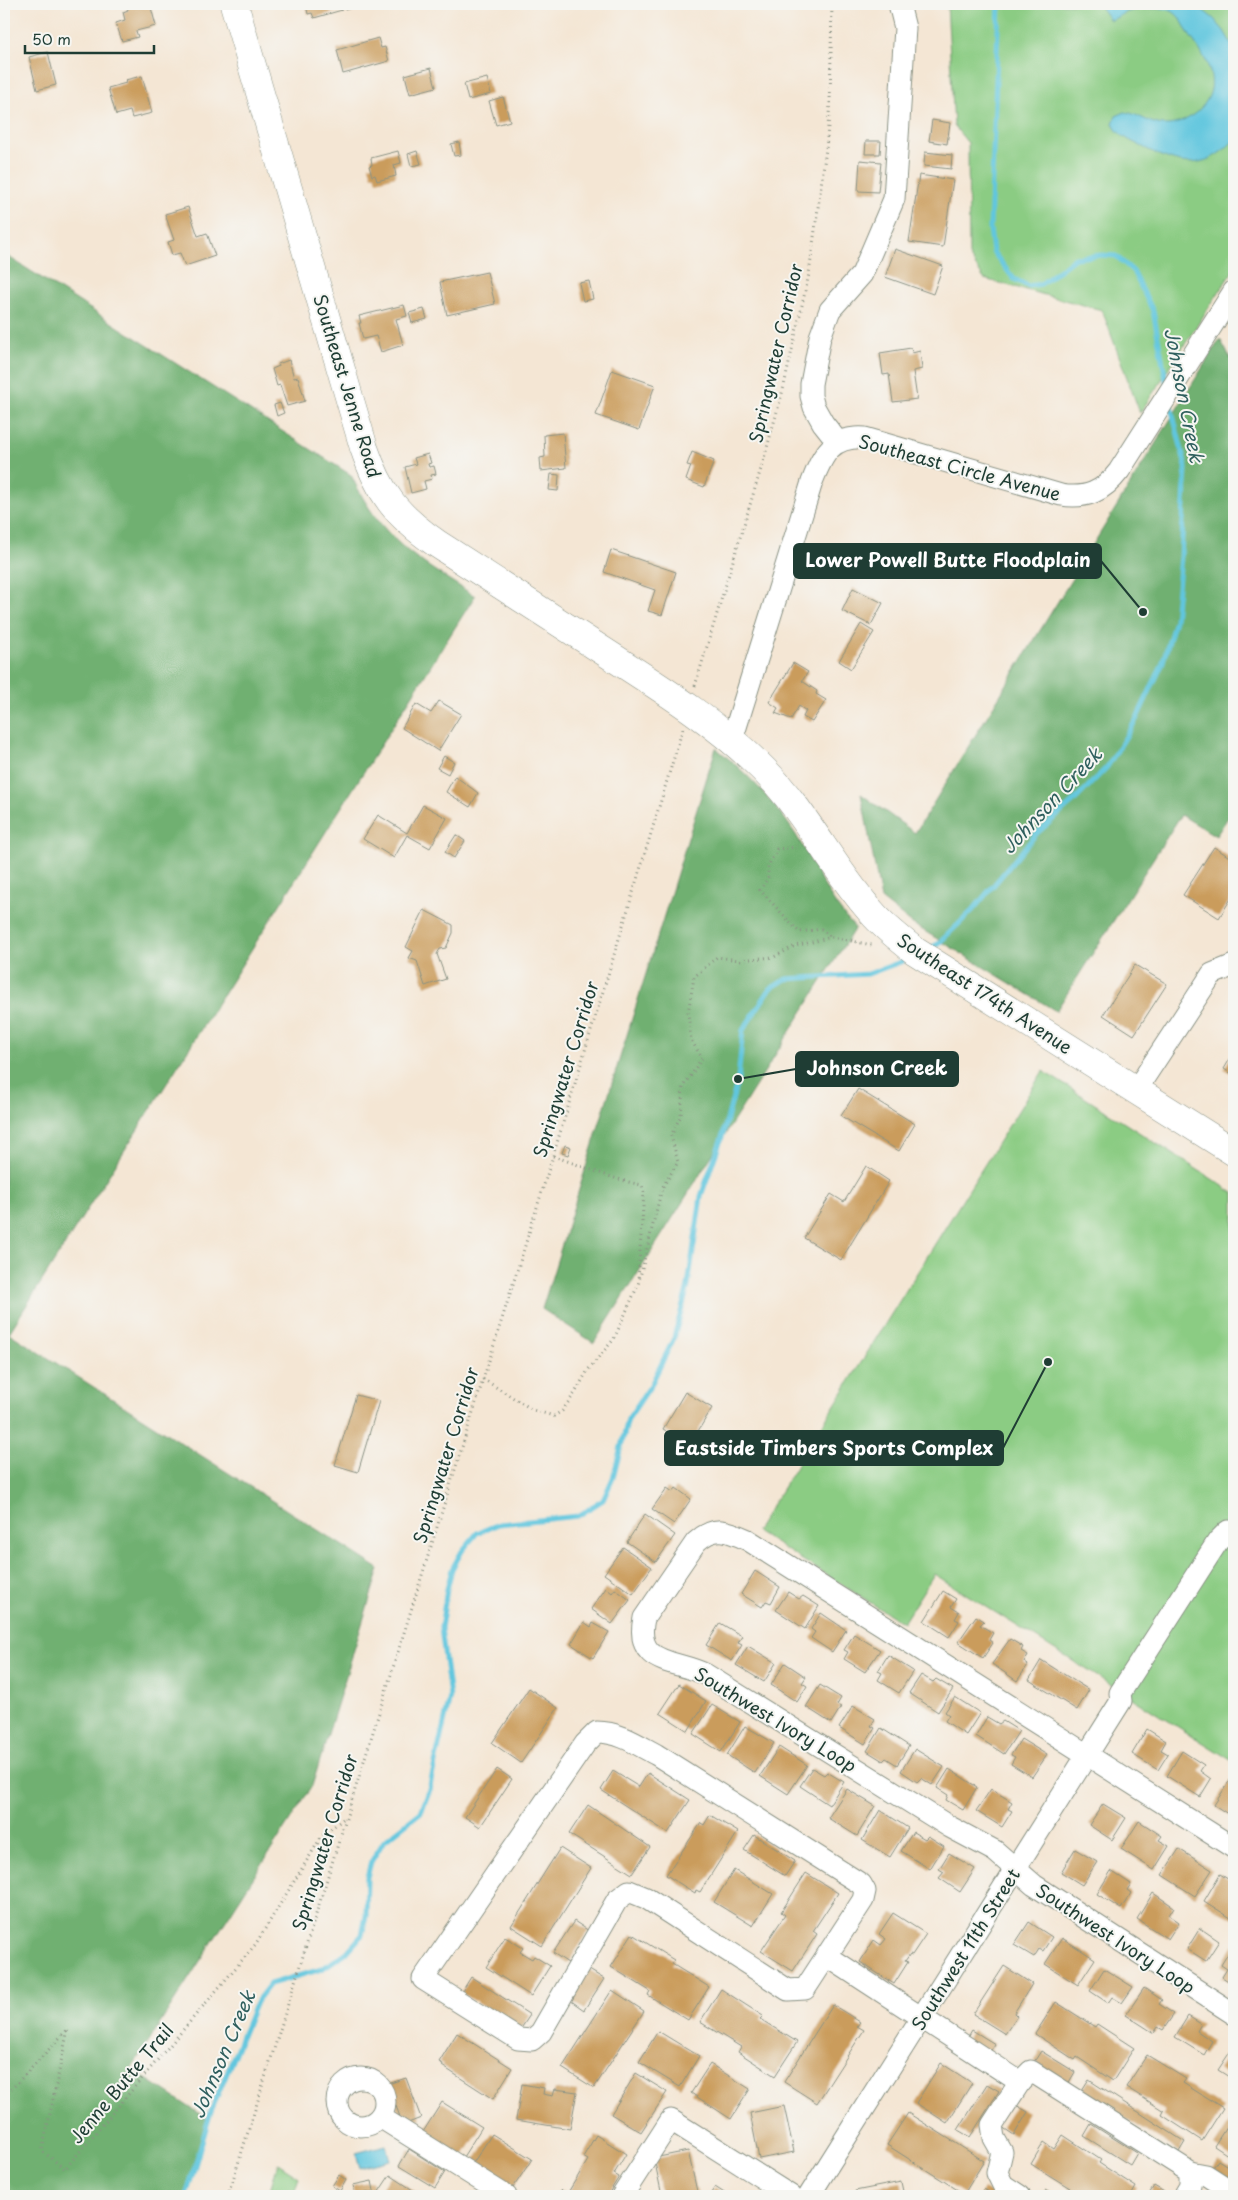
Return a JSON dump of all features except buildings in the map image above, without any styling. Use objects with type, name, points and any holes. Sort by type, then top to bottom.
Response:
[{"type":"main road","name":"Southeast Jenne Road","points":[[234,4],[364,448],[373,475],[389,502],[412,526],[436,543],[689,706]]},
{"type":"main road","name":"Southeast 174th Avenue","points":[[689,706],[732,740],[779,785],[860,898],[875,917],[895,936],[1234,1152]]},
{"type":"street","points":[[838,442],[823,423],[814,407],[811,396],[811,384],[820,337],[830,310],[862,274],[894,199],[905,28],[899,4]]},
{"type":"street","name":"Southeast Circle Avenue","points":[[732,740],[812,482],[824,455],[838,442],[851,438],[865,438],[1061,495],[1087,496],[1096,493],[1112,480],[1234,291]]},
{"type":"street","points":[[1136,1090],[1212,974],[1234,965]]},
{"type":"street","name":"Southwest Ivory Loop","points":[[1234,1848],[748,1540],[730,1532],[718,1530],[704,1534],[696,1542],[644,1618],[642,1629],[646,1650],[654,1656],[691,1667],[705,1674],[950,1827],[995,1851],[1034,1885],[1234,2014]]},
{"type":"street","name":"Southwest 11th Street","points":[[809,2196],[1121,1701],[1120,1693],[1218,1541],[1228,1531],[1234,1531]]},
{"type":"street","points":[[597,1732],[609,1732],[623,1737],[657,1755],[861,1884],[865,1891],[863,1900],[827,1956],[806,1989],[788,1990],[646,1898],[629,1891],[617,1900],[541,2032],[532,2040],[518,2039],[423,1979],[585,1744],[597,1732]]},
{"type":"street","points":[[827,1956],[1020,2082]]},
{"type":"street","points":[[1020,2196],[1003,2186],[997,2173],[1002,2152],[994,2138],[992,2125],[1020,2082],[1031,2071],[1190,2172],[1206,2175],[1234,2193]]},
{"type":"street","points":[[380,2117],[506,2196]]},
{"type":"street","points":[[622,2196],[671,2120],[791,2196]]},
{"type":"street","points":[[1184,2196],[1190,2186],[1190,2172]]},
{"type":"path","name":"Springwater Corridor","points":[[228,2196],[553,1156],[763,462],[783,390],[810,274],[826,148],[832,4]]},
{"type":"path","points":[[823,844],[777,850],[768,866],[768,878],[760,890],[799,932],[821,929],[832,937],[882,947],[895,936]]},
{"type":"path","points":[[483,1379],[533,1410],[554,1416],[562,1411],[588,1370],[614,1339],[638,1285],[662,1188],[678,1162],[671,1136],[681,1115],[683,1088],[702,1058],[691,1040],[688,1013],[694,977],[717,957],[739,960],[774,957],[795,946],[832,937]]},
{"type":"path","points":[[553,1156],[580,1164],[614,1179],[642,1185],[644,1193],[638,1285]]},
{"type":"path","name":"Jenne Butte Trail","points":[[4,2097],[68,2029],[42,2151],[65,2169],[255,1945],[322,1836],[345,1818]]},
{"type":"green space","points":[[947,4],[1234,4],[1234,269],[1140,413],[1102,310],[984,279],[969,256],[968,143],[954,126]]},
{"type":"green space","points":[[4,254],[351,475],[375,517],[388,533],[418,559],[475,596],[9,1333],[379,1569],[312,1786],[131,2069],[209,2120],[185,2196],[4,2196]]},
{"type":"green space","points":[[1220,339],[1234,365],[1234,808],[1216,836],[1181,815],[1056,1011],[911,923],[881,899],[861,794],[915,833]]},
{"type":"green space","points":[[716,748],[749,778],[779,811],[796,835],[837,906],[855,928],[594,1343],[542,1309]]},
{"type":"green space","points":[[1043,1071],[1234,1193],[1234,1762],[934,1574],[903,1623],[756,1531]]},
{"type":"green space","points":[[278,2163],[299,2177],[293,2196],[268,2196]]},
{"type":"water","points":[[1098,4],[1195,4],[1214,19],[1234,48],[1234,140],[1222,151],[1210,158],[1188,163],[1152,152],[1120,133],[1113,123],[1116,116],[1125,112],[1162,125],[1185,120],[1199,110],[1206,101],[1211,92],[1212,82],[1207,63],[1176,14],[1169,10],[1142,9],[1127,12],[1110,20]]},
{"type":"water","points":[[386,2145],[390,2160],[360,2168],[356,2153]]},
{"type":"waterway","name":"Johnson Creek","points":[[999,4],[990,228],[993,252],[1014,279],[1028,286],[1041,284],[1075,258],[1102,255],[1116,256],[1133,271],[1153,311],[1167,385]]},
{"type":"waterway","name":"Johnson Creek","points":[[928,949],[938,944],[973,910],[1037,833],[1074,801],[1107,767],[1136,720],[1162,665],[1175,620],[1186,467],[1170,403]]},
{"type":"waterway","name":"Johnson Creek","points":[[186,2196],[211,2111],[256,2002],[270,1984],[322,1969],[347,1952],[362,1935],[366,1916],[367,1877],[371,1862],[384,1841],[421,1812],[428,1794],[450,1697],[441,1628],[452,1569],[462,1551],[477,1533],[499,1524],[578,1516],[603,1500],[613,1478],[628,1419],[651,1385],[674,1338],[688,1286],[701,1196],[723,1134],[738,1079],[743,1030],[770,989],[786,979],[868,974],[911,958]]},
{"type":"place","name":"Lower Powell Butte Floodplain","points":[[1143,612]]},
{"type":"place","name":"Johnson Creek","points":[[738,1079]]},
{"type":"place","name":"Eastside Timbers Sports Complex","points":[[1048,1362]]}]
